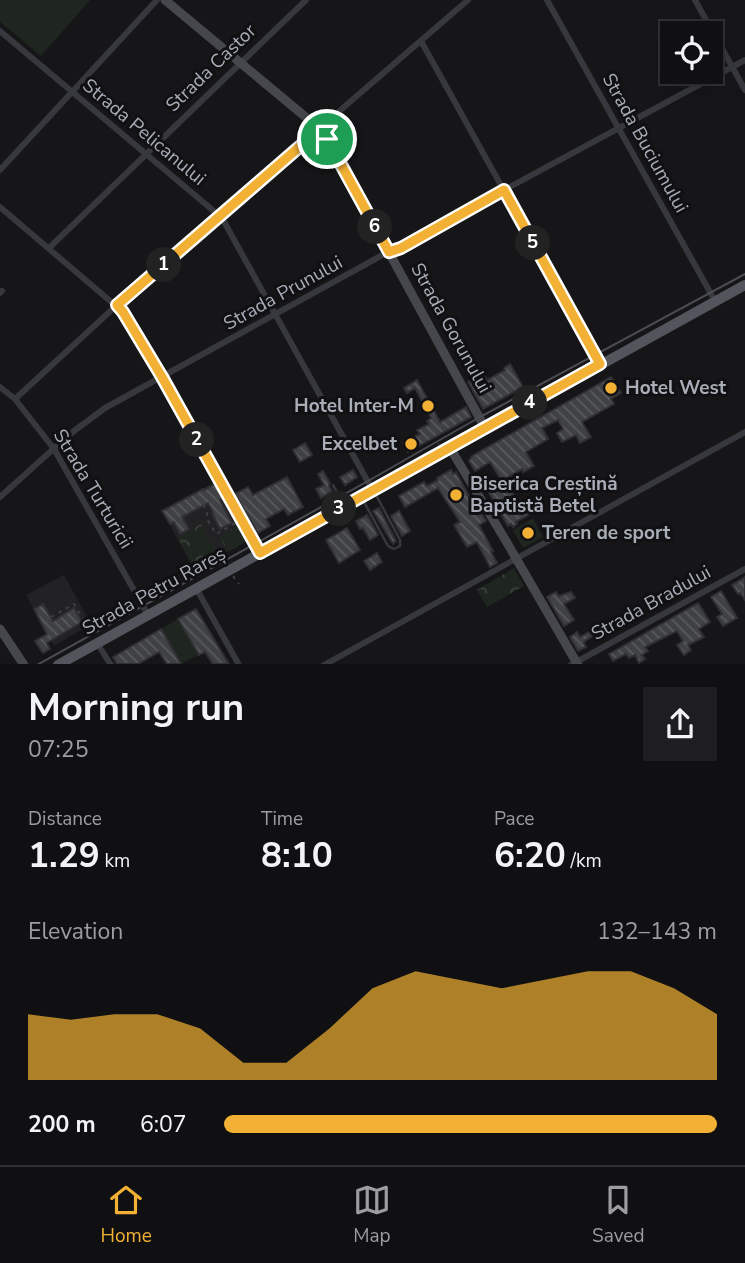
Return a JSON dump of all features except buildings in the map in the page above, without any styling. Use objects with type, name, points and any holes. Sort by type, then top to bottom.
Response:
[{"type":"main road","name":"Strada Petru Rareș","points":[[58,664],[745,285]]},
{"type":"street","points":[[0,170],[157,0]]},
{"type":"street","name":"Strada Gorunului","points":[[165,0],[320,129],[485,428]]},
{"type":"street","name":"Strada Castor","points":[[49,247],[306,0]]},
{"type":"street","points":[[15,400],[117,305],[468,0]]},
{"type":"street","name":"Strada Buciumului","points":[[547,0],[715,301]]},
{"type":"street","points":[[695,0],[745,90]]},
{"type":"street","name":"Strada Pelicanului","points":[[0,31],[219,215],[373,491]]},
{"type":"street","points":[[421,41],[600,364]]},
{"type":"street","name":"Strada Prunului","points":[[0,497],[70,434],[105,408],[745,60]]},
{"type":"street","points":[[0,206],[123,312],[260,553]]},
{"type":"street","name":"Strada Turturicii","points":[[0,387],[15,400],[54,449],[148,615]]},
{"type":"street","points":[[324,664],[745,432]]},
{"type":"street","points":[[446,448],[517,558],[576,663]]},
{"type":"street","name":"Strada Bradului","points":[[576,663],[745,569]]},
{"type":"street","points":[[196,588],[239,664]]},
{"type":"street","points":[[0,629],[23,664]]},
{"type":"street","points":[[97,643],[111,664]]},
{"type":"lane","points":[[332,485],[345,506]]},
{"type":"lane","points":[[361,497],[388,546],[394,549],[400,546],[400,540],[373,491]]},
{"type":"path","points":[[437,439],[439,444],[446,448]]},
{"type":"path","points":[[203,505],[216,534],[240,521]]},
{"type":"path","points":[[207,519],[212,516]]},
{"type":"path","points":[[223,555],[227,564]]},
{"type":"path","points":[[233,575],[239,584]]},
{"type":"path","points":[[51,617],[74,604],[89,629]]},
{"type":"shaded area","points":[[215,482],[247,541],[195,570],[162,511]]},
{"type":"shaded area","points":[[64,575],[91,624],[54,646],[26,595]]},
{"type":"green space","points":[[0,0],[90,0],[41,56],[0,22]]},
{"type":"green space","name":"Teren de sport","points":[[533,518],[543,537],[523,548],[513,530]]},
{"type":"green space","points":[[201,524],[219,557],[195,570],[177,537]]},
{"type":"green space","points":[[239,526],[247,541],[228,552],[219,536]]},
{"type":"green space","points":[[514,568],[524,586],[487,607],[477,590]]},
{"type":"green space","points":[[178,619],[199,655],[181,664],[161,629]]},
{"type":"tram line","points":[[39,664],[480,417],[745,274]]},
{"type":"place","name":"Hotel West","points":[[611,388]]},
{"type":"place","name":"Hotel Inter-M","points":[[428,406]]},
{"type":"place","name":"Excelbet","points":[[411,444]]},
{"type":"place","name":"Biserica Creștină Baptistă Betel","points":[[456,495]]},
{"type":"place","name":"Teren de sport","points":[[528,533]]},
{"type":"route","points":[[320,129],[327,139],[389,252],[401,248],[504,190],[600,364],[260,553],[162,377],[117,305],[320,129]]}]
